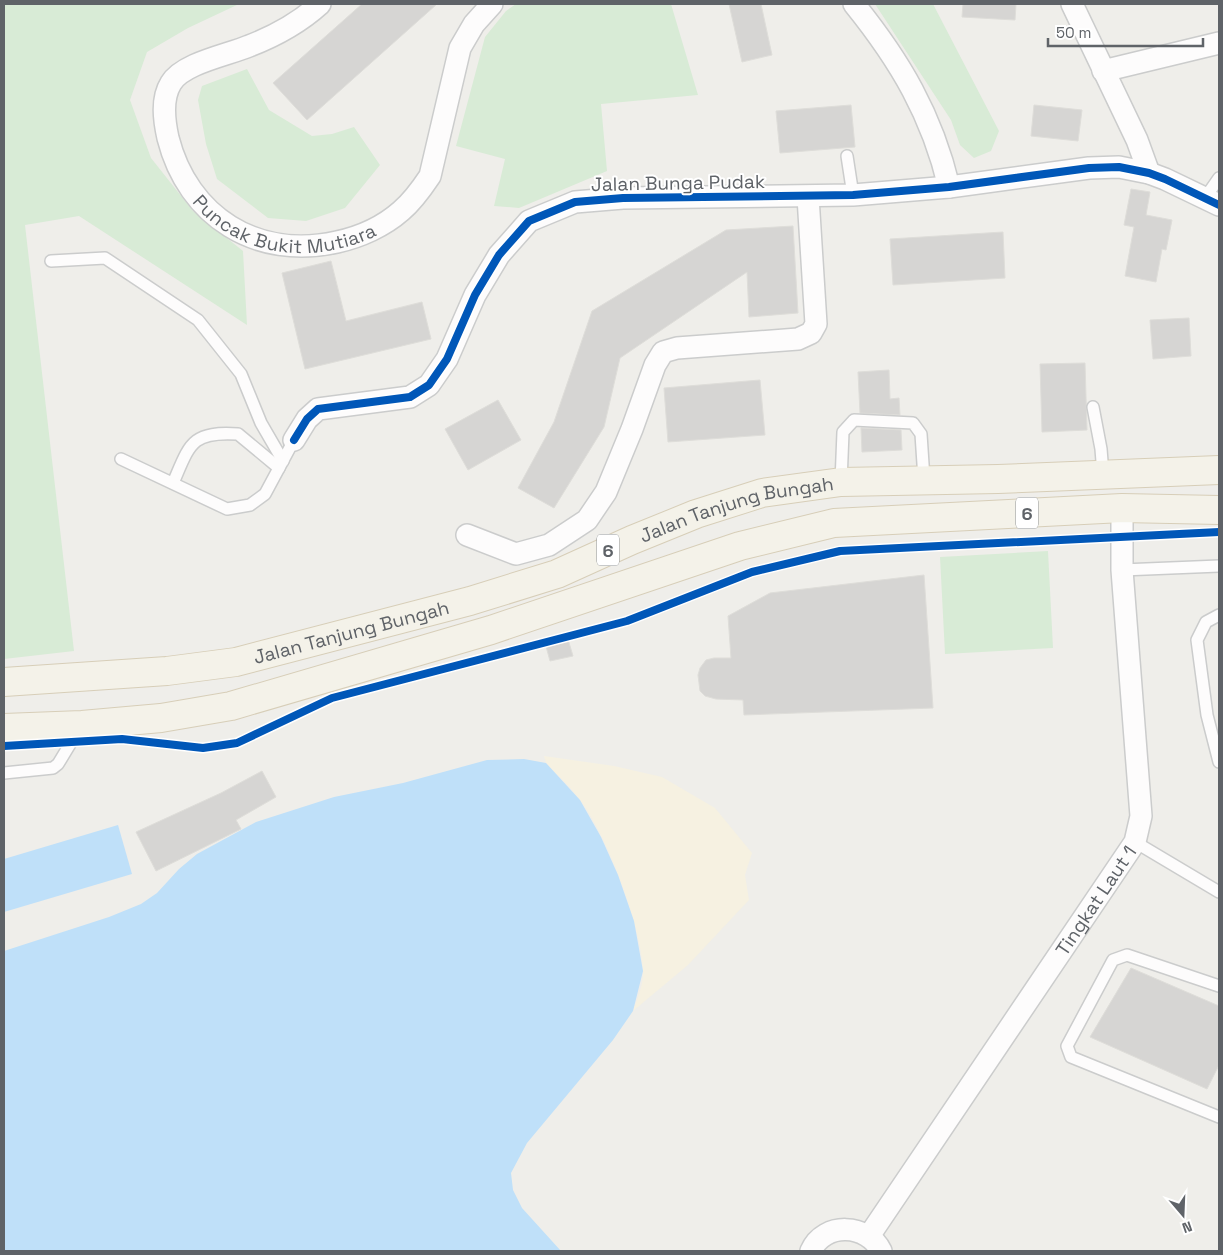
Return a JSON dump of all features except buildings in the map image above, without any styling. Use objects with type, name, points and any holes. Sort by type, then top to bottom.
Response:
[{"type":"main road","name":"Jalan Tanjung Bungah","points":[[4,682],[167,671],[236,662],[470,601],[557,574],[696,514],[762,493],[841,482],[1219,470]]},
{"type":"main road","name":"Jalan Tanjung Bungah","points":[[4,728],[82,725],[161,718],[231,706],[491,630],[740,546],[834,523],[1122,508],[1219,510]]},
{"type":"street","name":"Puncak Bukit Mutiara","points":[[320,4],[285,30],[250,46],[186,69],[172,81],[165,98],[165,125],[171,150],[189,188],[211,214],[236,232],[276,244],[299,247],[328,244],[353,238],[379,226],[401,212],[419,192],[430,176],[460,48],[474,24],[492,4]]},
{"type":"street","points":[[854,4],[911,83],[934,133],[949,187]]},
{"type":"street","points":[[1072,4],[1137,140],[1149,173],[1212,202]]},
{"type":"street","points":[[1104,71],[1219,43]]},
{"type":"street","name":"Jalan Bunga Pudak","points":[[294,440],[308,419],[318,409],[410,397],[429,385],[447,359],[475,295],[499,254],[529,221],[575,202],[623,198],[853,195],[949,187],[1089,168],[1119,168],[1149,173]]},
{"type":"street","points":[[467,535],[516,554],[549,545],[587,520],[606,492],[632,429],[655,365],[663,352],[677,348],[798,339],[811,333],[816,324],[808,197]]},
{"type":"street","name":"Tingkat Laut 1","points":[[876,1244],[1135,842],[1140,816],[1122,570],[1122,508]]},
{"type":"street","points":[[811,1251],[821,1238],[832,1231],[845,1229],[858,1230],[876,1244]]},
{"type":"lane","points":[[847,156],[853,195]]},
{"type":"lane","points":[[1212,202],[1219,178]]},
{"type":"lane","points":[[50,261],[105,258],[198,320],[241,374],[281,465]]},
{"type":"lane","points":[[1093,407],[1101,449],[1103,474]]},
{"type":"lane","points":[[841,482],[843,432],[854,420],[913,423],[921,434],[924,479]]},
{"type":"lane","points":[[173,483],[189,448],[204,435],[238,434],[281,465]]},
{"type":"lane","points":[[122,459],[227,509],[250,505],[265,494],[294,440]]},
{"type":"lane","points":[[1122,570],[1219,566]]},
{"type":"lane","points":[[1219,615],[1206,622],[1197,640],[1207,715],[1219,762]]},
{"type":"lane","points":[[1207,715],[1219,715]]},
{"type":"lane","points":[[4,773],[53,768],[68,749],[82,725]]},
{"type":"lane","points":[[1135,842],[1219,892]]},
{"type":"lane","points":[[1219,986],[1127,955],[1119,956],[1113,960],[1067,1046],[1072,1057],[1219,1117]]},
{"type":"green space","points":[[4,4],[239,4],[188,28],[147,52],[130,100],[151,158],[193,211],[243,251],[247,325],[79,216],[25,225],[74,651],[4,659]]},
{"type":"green space","points":[[516,4],[671,4],[698,95],[601,104],[607,171],[519,208],[494,206],[505,159],[456,146],[485,37],[506,11]]},
{"type":"green space","points":[[875,4],[933,4],[999,131],[991,151],[974,158],[960,145],[951,120]]},
{"type":"green space","points":[[247,69],[269,110],[312,136],[332,134],[354,127],[380,165],[345,208],[306,221],[268,218],[217,179],[206,144],[198,100],[202,86]]},
{"type":"green space","points":[[1048,551],[1053,648],[945,654],[940,557]]},
{"type":"sand","points":[[544,756],[614,766],[662,777],[715,808],[752,853],[745,875],[749,900],[688,965],[633,1011],[641,986],[643,970],[636,930],[621,882],[601,835],[590,816],[572,790],[546,763]]},
{"type":"water","points":[[524,759],[546,763],[580,800],[601,837],[618,875],[634,921],[643,971],[633,1011],[613,1040],[527,1143],[511,1173],[513,1190],[522,1208],[561,1251],[4,1251],[4,951],[109,917],[141,904],[157,893],[179,869],[197,854],[256,822],[334,797],[403,783],[487,760]]},
{"type":"water","points":[[118,825],[132,874],[4,912],[4,859]]},
{"type":"cycle path","points":[[294,440],[307,419],[318,409],[410,397],[429,385],[447,359],[475,295],[499,255],[529,221],[575,202],[623,198],[853,195],[949,187],[1089,168],[1119,167],[1149,173],[1165,179],[1219,205]]},
{"type":"cycle path","points":[[4,746],[122,739],[203,748],[237,743],[332,698],[627,621],[752,572],[840,551],[1219,532]]}]
